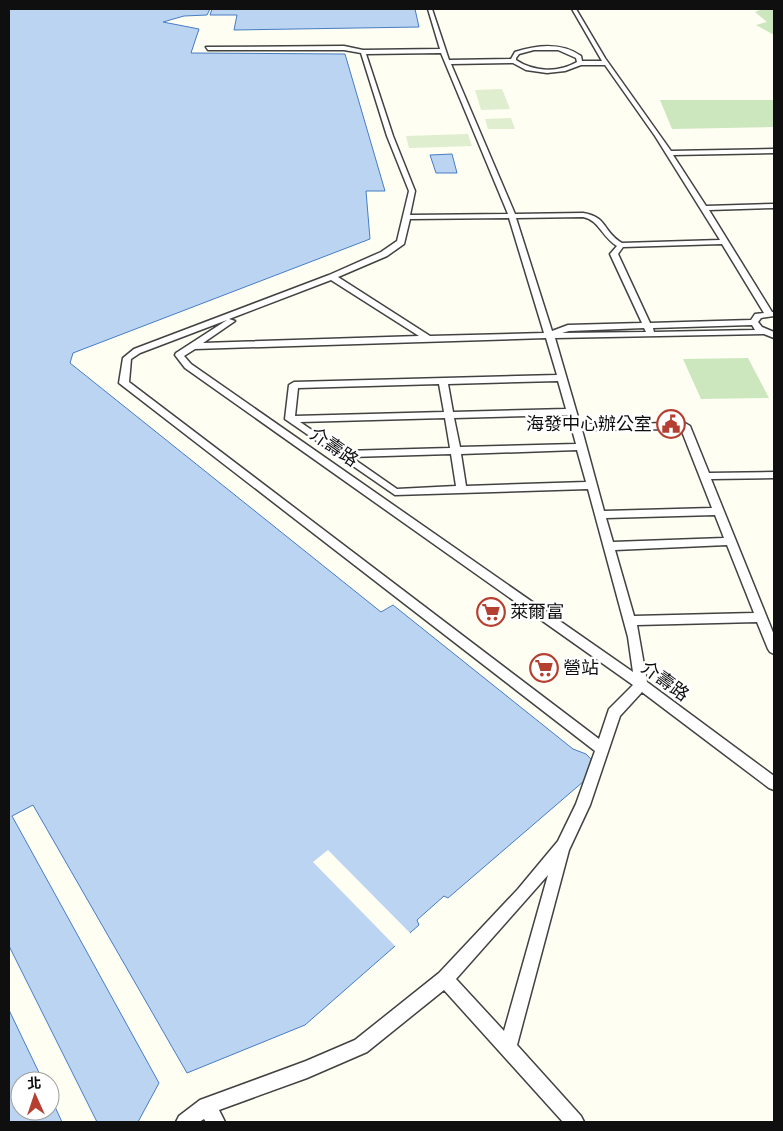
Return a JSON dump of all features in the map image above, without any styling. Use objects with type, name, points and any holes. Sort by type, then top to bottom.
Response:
[{"type":"street","points":[[430,9],[444,51],[491,161],[512,216],[550,335],[630,621],[640,684],[614,713],[583,805],[563,846],[508,1047]]},
{"type":"street","points":[[574,9],[584,30],[605,63],[669,153],[724,242],[772,314],[758,316],[754,322]]},
{"type":"street","points":[[208,48],[344,48],[363,52],[444,51]]},
{"type":"street","points":[[514,61],[514,55],[521,51],[549,48],[576,54],[579,57],[580,63]]},
{"type":"street","points":[[363,52],[390,136],[412,190],[401,242],[384,254],[332,277],[137,351],[126,358],[124,383],[601,748]]},
{"type":"street","points":[[449,62],[514,61],[525,67],[544,70],[569,68],[580,63],[605,63]]},
{"type":"street","points":[[669,153],[774,151]]},
{"type":"street","points":[[703,208],[774,206]]},
{"type":"street","points":[[406,217],[593,216],[599,220],[607,236],[621,245],[724,242]]},
{"type":"street","points":[[621,245],[614,254],[652,335]]},
{"type":"street","points":[[332,277],[428,338]]},
{"type":"street","points":[[193,346],[223,326],[272,300]]},
{"type":"street","points":[[550,335],[568,328],[754,322]]},
{"type":"street","points":[[754,322],[763,332]]},
{"type":"street","points":[[193,346],[550,335],[763,332],[774,335]]},
{"type":"street","name":"介壽路","points":[[193,346],[179,355],[188,366],[640,684],[771,779]]},
{"type":"street","points":[[290,419],[294,385],[562,378]]},
{"type":"street","points":[[443,381],[462,490]]},
{"type":"street","points":[[290,419],[571,412]]},
{"type":"street","points":[[290,419],[395,492],[592,485]]},
{"type":"street","points":[[575,427],[685,426],[774,650]]},
{"type":"street","points":[[342,454],[581,448]]},
{"type":"street","points":[[705,476],[774,475]]},
{"type":"street","points":[[600,515],[719,511]]},
{"type":"street","points":[[609,546],[731,542]]},
{"type":"street","points":[[630,621],[761,617]]},
{"type":"street","points":[[185,1122],[206,1106],[307,1069],[361,1046],[445,979],[523,894],[563,846]]},
{"type":"street","points":[[445,979],[575,1122]]},
{"type":"street","points":[[206,1106],[216,1122]]},
{"type":"green space","points":[[762,9],[774,9],[774,35],[756,25],[767,22],[755,12]]},
{"type":"green space","points":[[502,89],[510,109],[481,110],[475,90]]},
{"type":"green space","points":[[660,100],[774,100],[774,127],[672,129]]},
{"type":"green space","points":[[511,118],[515,129],[488,129],[485,119]]},
{"type":"green space","points":[[468,134],[472,146],[409,148],[406,136]]},
{"type":"green space","points":[[748,358],[769,398],[701,399],[683,359]]},
{"type":"water","points":[[9,9],[210,9],[207,15],[184,16],[163,22],[199,29],[191,53],[345,54],[385,191],[366,191],[370,239],[73,353],[70,363],[381,612],[393,605],[573,749],[586,754],[592,760],[584,781],[448,898],[444,896],[417,920],[419,925],[305,1025],[187,1073],[33,805],[12,816],[159,1083],[138,1122],[97,1122],[9,946]]},
{"type":"water","points":[[212,9],[415,9],[419,27],[234,30],[237,15],[210,15]]},
{"type":"water","points":[[452,154],[457,173],[436,173],[430,155]]},
{"type":"water","points":[[9,1010],[38,1071],[10,1071],[10,1121],[60,1121],[60,1118],[62,1122],[9,1122]]},
{"type":"pier","points":[[328,850],[412,935],[397,948],[313,862]]},
{"type":"place","name":"海發中心辦公室","points":[[671,424]]},
{"type":"place","name":"萊爾富","points":[[491,612]]},
{"type":"place","name":"營站","points":[[544,668]]}]
